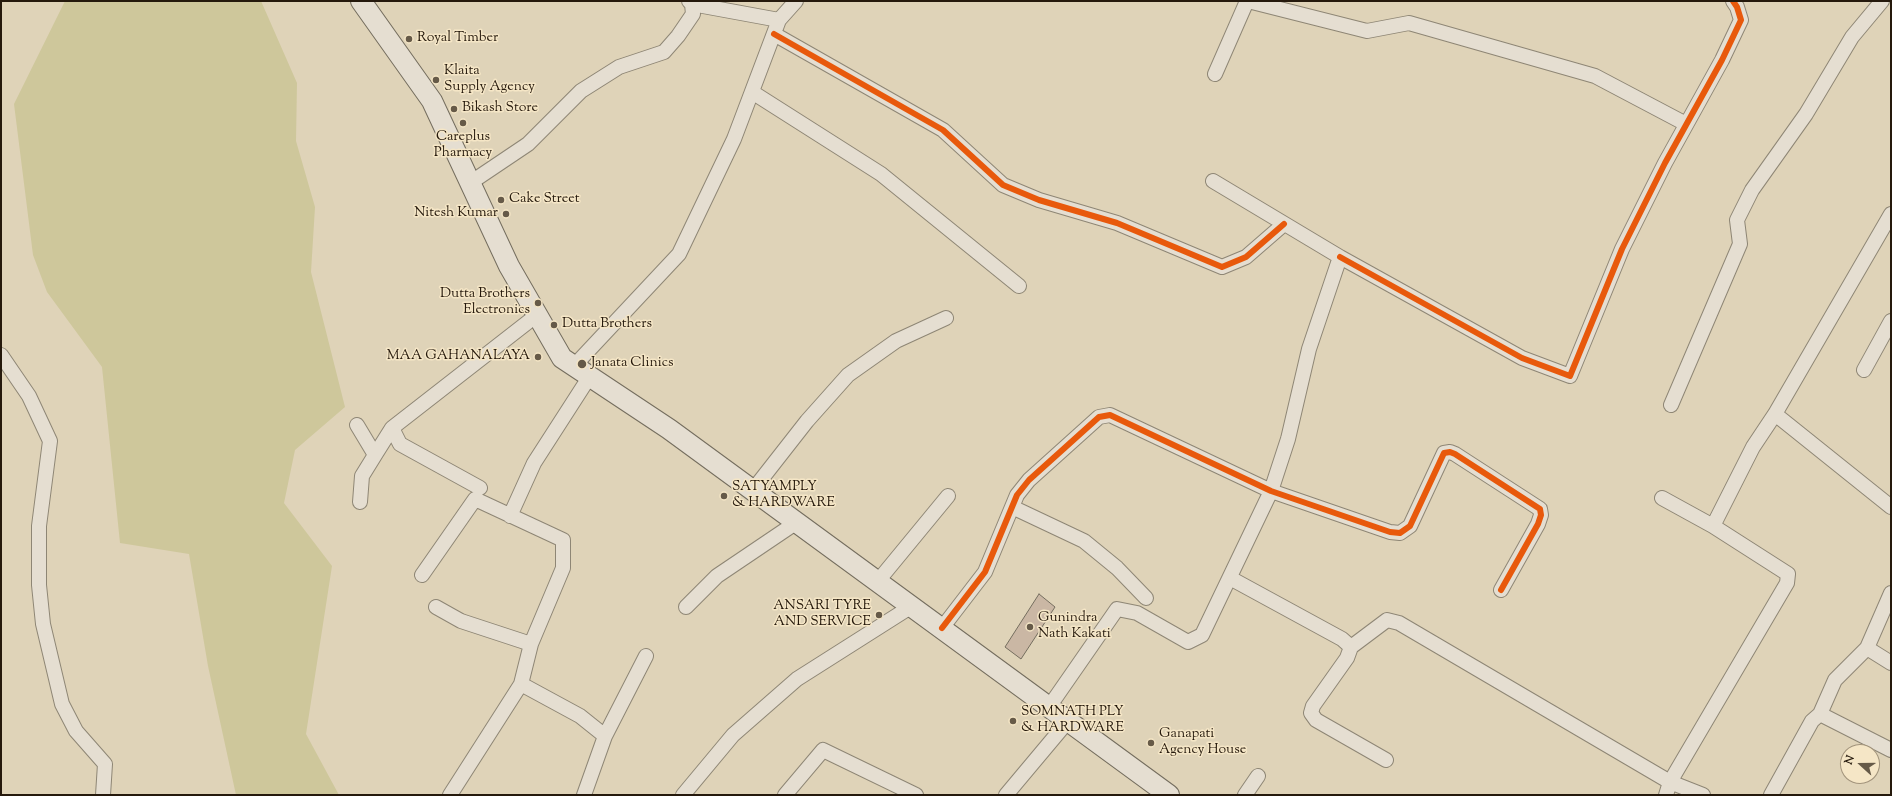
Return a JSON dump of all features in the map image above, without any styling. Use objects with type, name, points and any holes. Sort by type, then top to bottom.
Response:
[{"type":"main road","points":[[361,1],[432,101],[508,266],[562,358],[669,429],[1169,795]]},
{"type":"street","points":[[510,516],[534,463],[582,371],[678,254],[734,139],[779,20],[796,1]]},
{"type":"street","points":[[1214,74],[1247,1],[1367,31],[1409,23],[1424,27],[1595,76],[1686,124]]},
{"type":"street","points":[[1213,181],[1340,257],[1522,358],[1570,376],[1622,248],[1665,163],[1722,60],[1741,20],[1737,7],[1733,1]]},
{"type":"street","points":[[1671,405],[1740,244],[1737,220],[1752,190],[1806,114],[1852,37],[1882,1]]},
{"type":"street","points":[[470,183],[528,144],[581,91],[619,67],[664,52],[678,36],[693,14],[690,2],[779,20]]},
{"type":"street","points":[[774,34],[943,130],[1003,185],[1039,200],[1117,223],[1222,267],[1246,257],[1284,224]]},
{"type":"street","points":[[752,92],[881,174],[1019,286]]},
{"type":"street","points":[[1713,526],[1753,447],[1774,414],[1891,214]]},
{"type":"street","points":[[1049,707],[1117,609],[1137,613],[1188,642],[1202,635],[1271,491],[1288,439],[1309,349],[1340,257]]},
{"type":"street","points":[[360,502],[362,476],[392,428],[537,315]]},
{"type":"street","points":[[753,490],[807,421],[848,375],[896,341],[946,318]]},
{"type":"street","points":[[1864,370],[1891,320]]},
{"type":"street","points":[[1,355],[29,396],[50,440],[39,526],[39,585],[43,624],[62,704],[76,731],[105,764],[103,795]]},
{"type":"street","points":[[1774,414],[1891,507]]},
{"type":"street","points":[[942,628],[985,572],[1017,495],[1029,480],[1100,417],[1110,416],[1271,491],[1390,532],[1400,533],[1410,526],[1444,453],[1450,452],[1455,454],[1540,509],[1541,515],[1538,524],[1501,590]]},
{"type":"street","points":[[357,425],[375,455]]},
{"type":"street","points":[[392,428],[400,444],[480,488]]},
{"type":"street","points":[[878,581],[948,496]]},
{"type":"street","points":[[1662,498],[1713,526],[1788,574],[1787,583],[1668,788]]},
{"type":"street","points":[[422,575],[474,499],[563,540],[563,568],[532,644],[521,684],[450,795]]},
{"type":"street","points":[[1012,507],[1084,541],[1116,568],[1146,598]]},
{"type":"street","points":[[686,607],[717,576],[798,522]]},
{"type":"street","points":[[1230,578],[1342,639],[1351,647]]},
{"type":"street","points":[[1771,795],[1812,721],[1820,714],[1835,680],[1867,648],[1891,593]]},
{"type":"street","points":[[683,795],[733,735],[797,680],[912,606]]},
{"type":"street","points":[[436,607],[461,621],[532,644]]},
{"type":"street","points":[[1386,760],[1316,720],[1311,713],[1313,706],[1347,658],[1351,647],[1387,620],[1399,623],[1668,788],[1703,795]]},
{"type":"street","points":[[1867,648],[1891,663]]},
{"type":"street","points":[[584,795],[605,736],[646,656]]},
{"type":"street","points":[[521,684],[580,716],[605,736]]},
{"type":"street","points":[[1820,714],[1891,750]]},
{"type":"street","points":[[1006,795],[1068,721]]},
{"type":"street","points":[[785,795],[823,750],[916,795]]},
{"type":"street","points":[[1245,795],[1258,776]]},
{"type":"shaded area","points":[[65,1],[261,1],[297,83],[296,141],[315,207],[311,272],[345,407],[295,450],[284,503],[332,566],[306,734],[339,795],[236,795],[208,666],[189,554],[120,543],[102,367],[47,292],[33,255],[14,104]]},
{"type":"building","name":"Gunindra Nath Kakati","points":[[1039,594],[1055,607],[1021,659],[1005,647]]},
{"type":"cycle path","points":[[1340,257],[1522,358],[1570,376],[1622,249],[1665,163],[1722,60],[1741,20],[1737,7],[1733,1]]},
{"type":"cycle path","points":[[774,34],[943,130],[1003,185],[1039,200],[1117,223],[1222,267],[1246,257],[1284,224]]},
{"type":"cycle path","points":[[942,628],[985,572],[1017,495],[1029,480],[1099,417],[1110,415],[1271,491],[1390,532],[1400,533],[1410,526],[1444,453],[1450,452],[1455,454],[1540,509],[1541,515],[1538,524],[1501,590]]},
{"type":"place","name":"Royal Timber","points":[[409,39]]},
{"type":"place","name":"Klaita Supply Agency","points":[[436,80]]},
{"type":"place","name":"Bikash Store","points":[[454,109]]},
{"type":"place","name":"Careplus Pharmacy","points":[[463,123]]},
{"type":"place","name":"Cake Street","points":[[501,200]]},
{"type":"place","name":"Nitesh Kumar","points":[[506,214]]},
{"type":"place","name":"Dutta Brothers Electronics","points":[[538,303]]},
{"type":"place","name":"Dutta Brothers","points":[[554,325]]},
{"type":"place","name":"MAA GAHANALAYA","points":[[538,357]]},
{"type":"place","name":"Janata Clinics","points":[[582,364]]},
{"type":"place","name":"SATYAMPLY & HARDWARE","points":[[724,496]]},
{"type":"place","name":"ANSARI TYRE AND SERVICE","points":[[879,615]]},
{"type":"place","name":"Gunindra Nath Kakati","points":[[1030,627]]},
{"type":"place","name":"SOMNATH PLY & HARDWARE","points":[[1013,721]]},
{"type":"place","name":"Ganapati Agency House","points":[[1151,743]]}]
